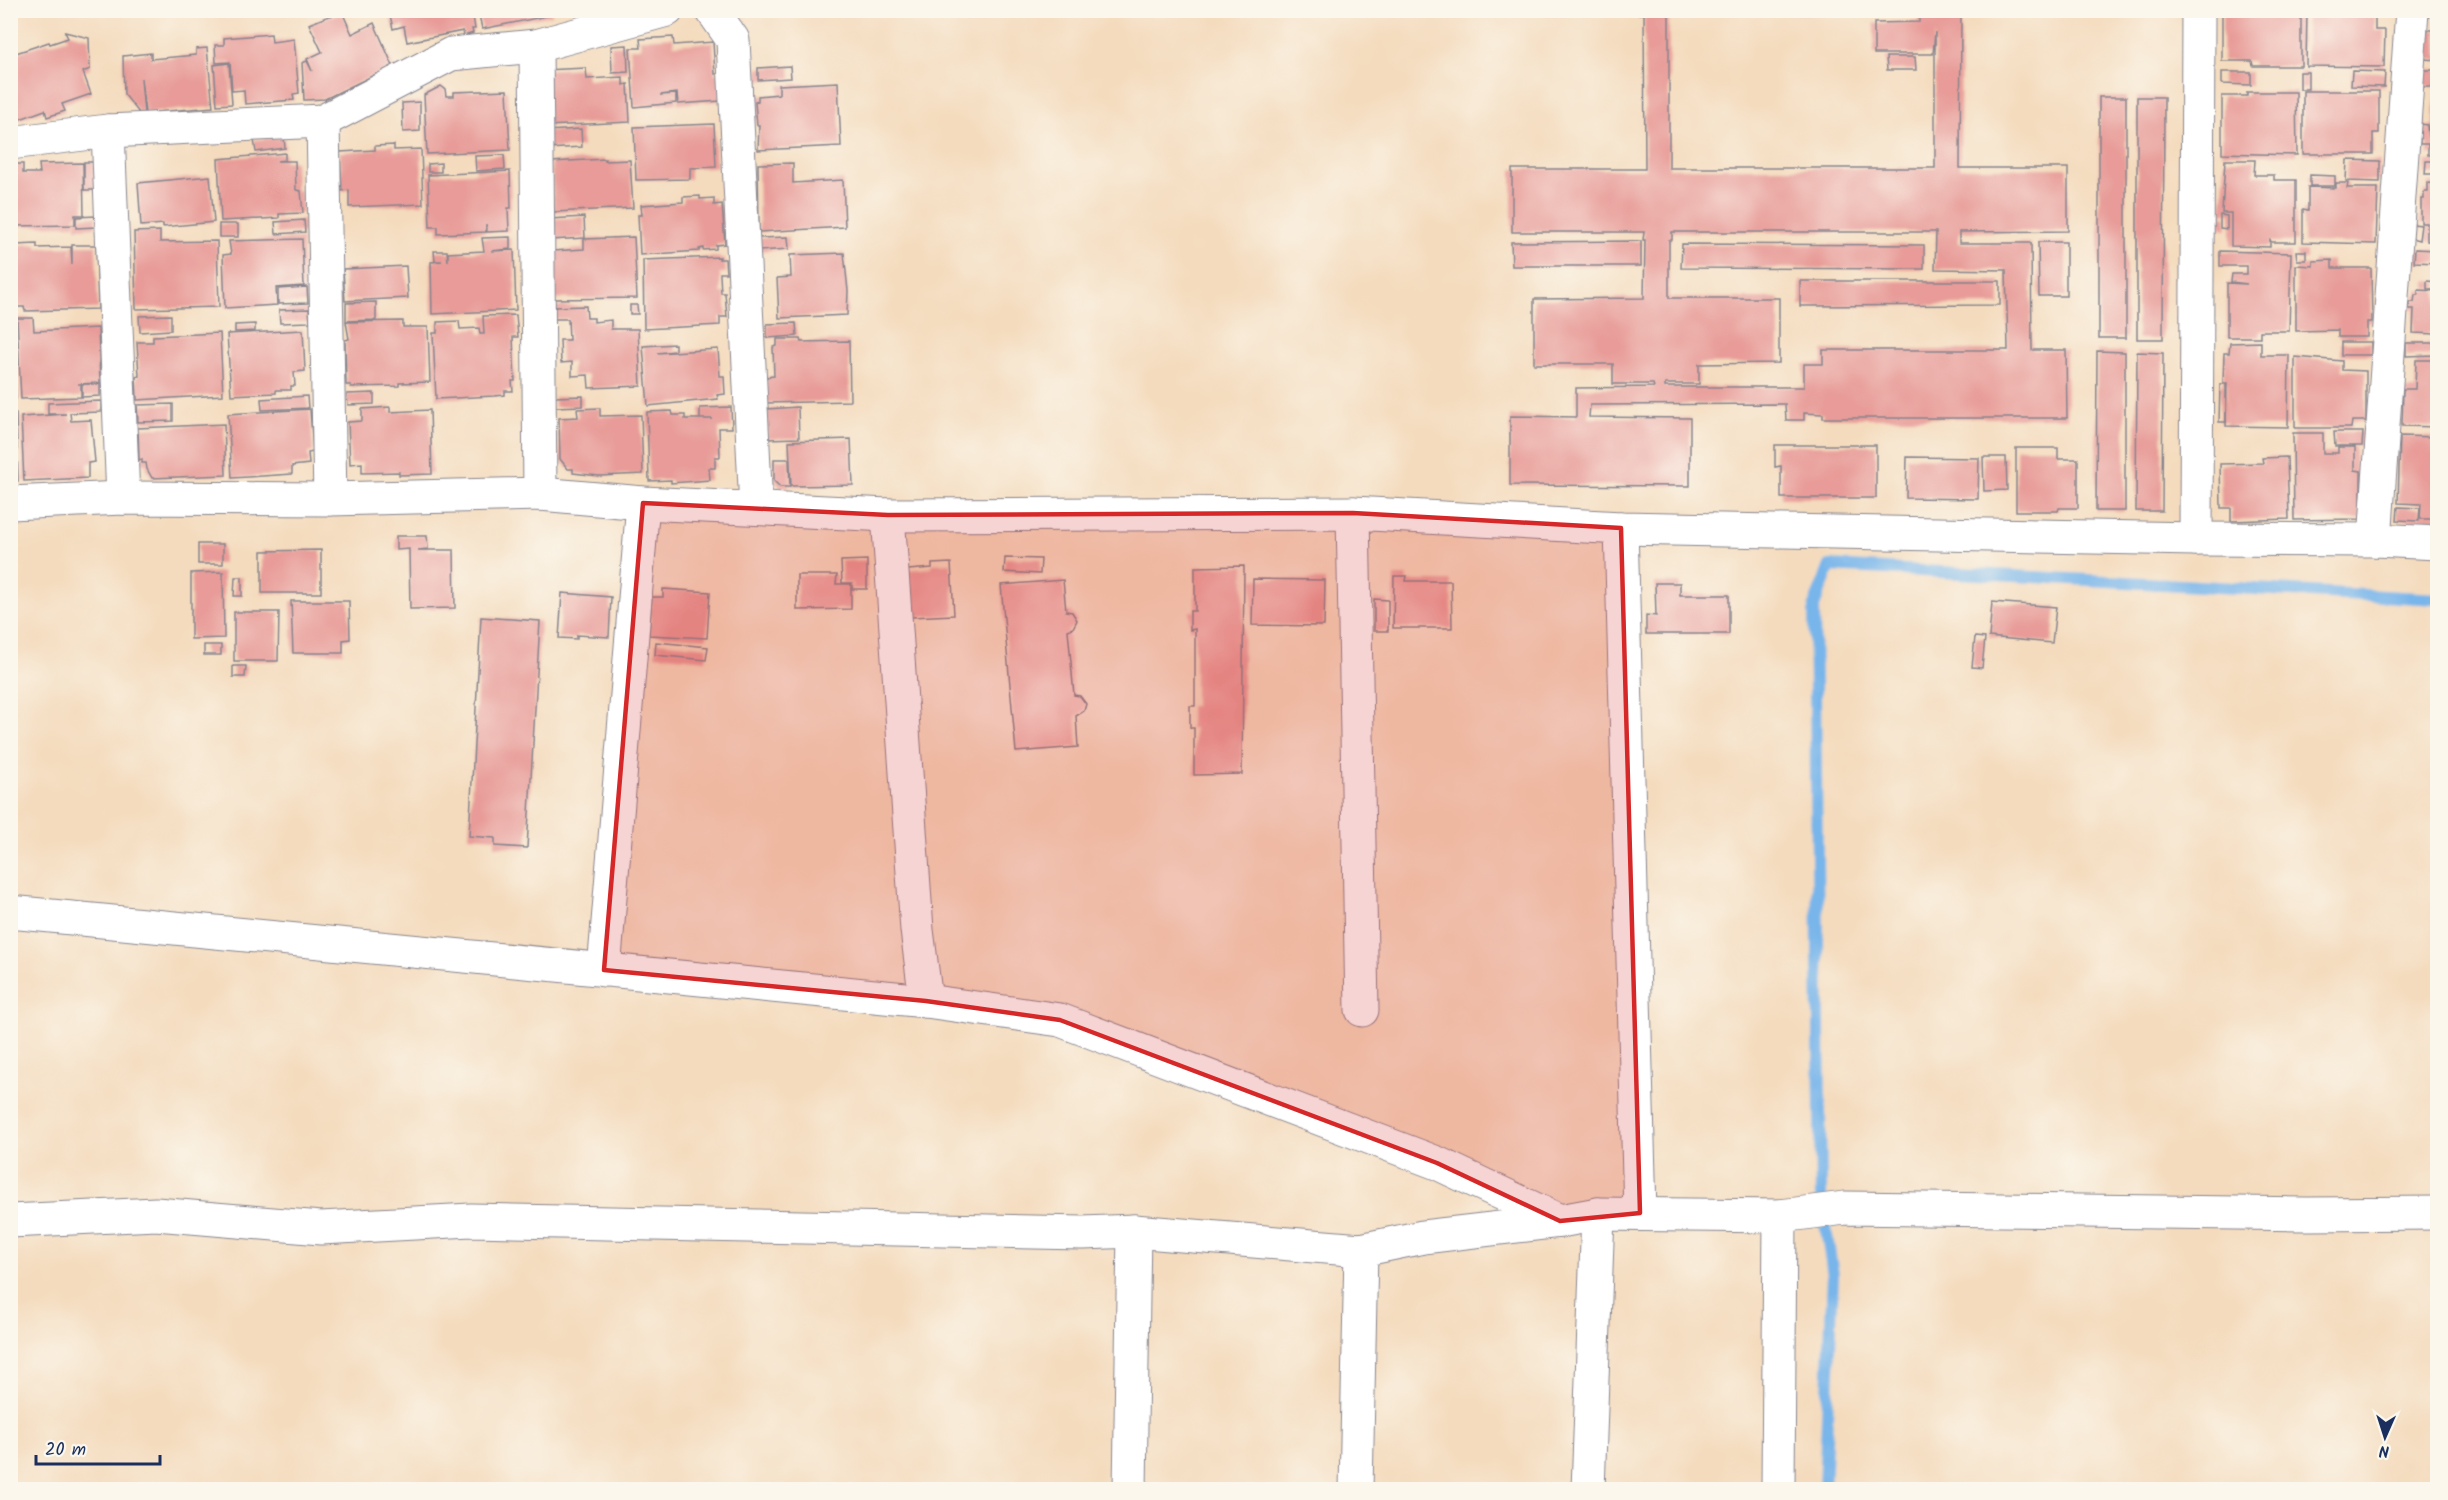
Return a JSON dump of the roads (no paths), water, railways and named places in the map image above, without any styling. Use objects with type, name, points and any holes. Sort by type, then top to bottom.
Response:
[{"type":"street","points":[[10,142],[108,131],[323,121],[451,54],[536,46],[667,10]]},
{"type":"street","points":[[712,10],[733,40],[756,508]]},
{"type":"street","points":[[2196,539],[2198,10]]},
{"type":"street","points":[[2375,540],[2412,10]]},
{"type":"street","points":[[536,46],[540,494]]},
{"type":"street","points":[[323,121],[330,499]]},
{"type":"street","points":[[108,131],[123,498]]},
{"type":"street","points":[[10,503],[123,498],[330,499],[540,494],[643,503],[888,515],[1353,513],[1621,528],[2196,539],[2375,540],[2438,543]]},
{"type":"street","points":[[604,970],[643,503]]},
{"type":"street","points":[[1353,513],[1362,1010]]},
{"type":"street","points":[[888,515],[917,930],[926,1001]]},
{"type":"street","points":[[1621,528],[1640,1213]]},
{"type":"street","points":[[10,912],[926,1001],[1060,1020],[1437,1163],[1560,1221]]},
{"type":"street","points":[[10,1221],[156,1214],[321,1228],[471,1220],[1083,1233],[1134,1231],[1361,1250],[1423,1237],[1560,1221],[1598,1214],[1780,1216],[1845,1208],[2307,1214],[2438,1213]]},
{"type":"street","points":[[1588,1490],[1598,1214]]},
{"type":"street","points":[[1778,1490],[1780,1216]]},
{"type":"street","points":[[1130,1490],[1134,1231]]},
{"type":"street","points":[[1356,1490],[1361,1250]]},
{"type":"waterway","points":[[1824,1490],[1833,1275],[1821,1196],[1814,606],[1830,566],[2438,599]]}]
